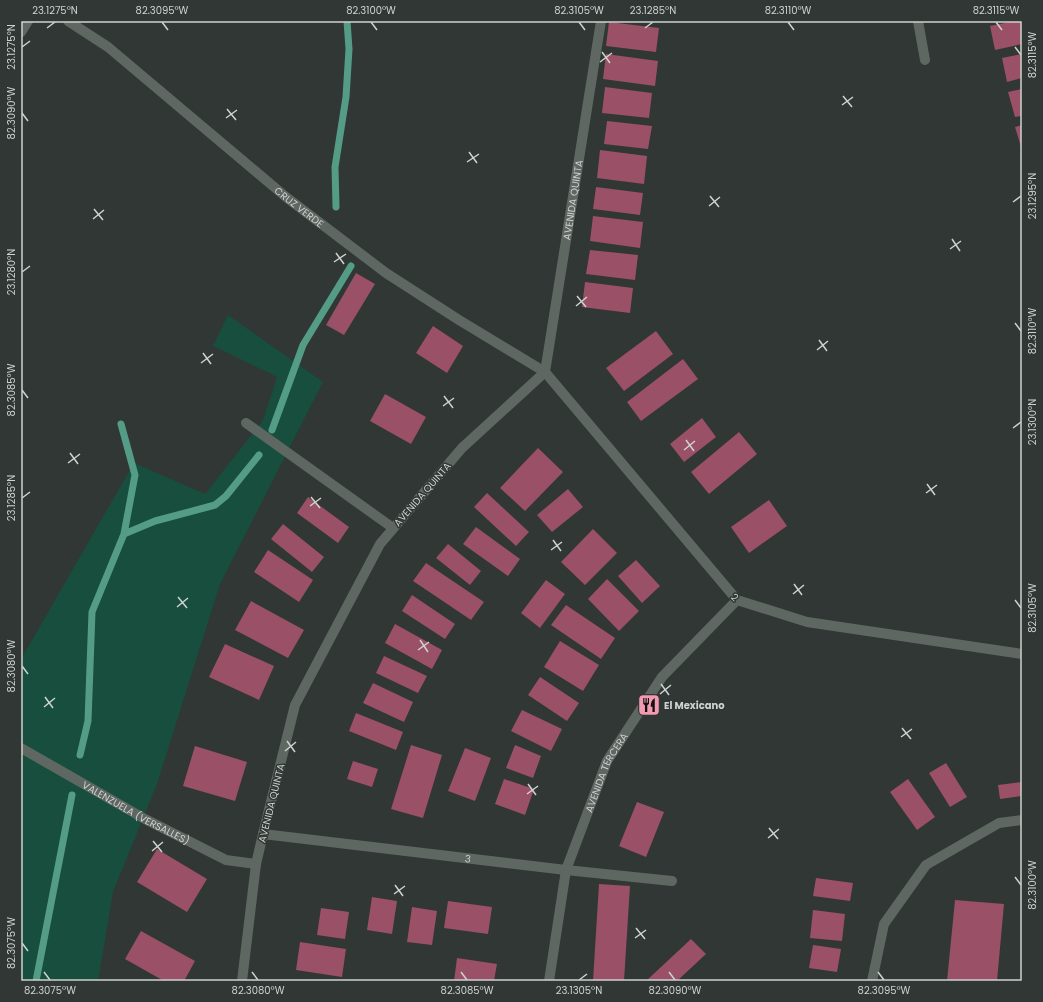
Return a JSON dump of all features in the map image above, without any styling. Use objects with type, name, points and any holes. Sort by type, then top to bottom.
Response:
[{"type":"street","points":[[21,32],[28,21]]},
{"type":"street","name":"CRUZ VERDE","points":[[68,21],[108,47],[286,197],[386,273],[459,320],[545,372]]},
{"type":"street","name":"AVENIDA QUINTA","points":[[242,981],[256,864],[295,705],[380,544],[462,448],[545,372],[601,21]]},
{"type":"street","points":[[918,21],[925,60]]},
{"type":"street","name":"2","points":[[545,372],[737,600],[807,622],[1022,654]]},
{"type":"street","points":[[246,423],[393,528]]},
{"type":"street","name":"AVENIDA TERCERA","points":[[549,981],[566,870],[607,761],[662,677],[737,600]]},
{"type":"street","name":"VALENZUELA (VERSALLES)","points":[[21,748],[144,819],[226,860],[256,864]]},
{"type":"street","points":[[872,981],[884,924],[926,865],[999,823],[1022,820]]},
{"type":"street","name":"3","points":[[263,834],[672,881]]},
{"type":"green space","points":[[228,315],[323,382],[220,584],[157,784],[113,892],[98,981],[21,981],[21,659],[134,463],[205,494],[263,420],[277,377],[213,346]]},
{"type":"building","points":[[1014,21],[1022,21],[1022,44],[995,50],[990,26]]},
{"type":"building","points":[[609,22],[659,28],[656,52],[606,46]]},
{"type":"building","points":[[606,54],[658,61],[655,86],[603,79]]},
{"type":"building","points":[[1022,54],[1022,78],[1007,82],[1002,58]]},
{"type":"building","points":[[605,87],[652,93],[649,118],[602,113]]},
{"type":"building","points":[[1022,89],[1022,116],[1015,117],[1008,92]]},
{"type":"building","points":[[607,121],[652,126],[648,149],[604,144]]},
{"type":"building","points":[[1022,125],[1022,150],[1015,127]]},
{"type":"building","points":[[600,150],[647,156],[644,184],[597,178]]},
{"type":"building","points":[[596,187],[643,193],[640,215],[593,209]]},
{"type":"building","points":[[593,216],[643,222],[640,248],[590,241]]},
{"type":"building","points":[[590,250],[638,255],[635,280],[586,274]]},
{"type":"building","points":[[356,273],[375,284],[344,335],[326,325]]},
{"type":"building","points":[[585,282],[633,288],[630,313],[582,307]]},
{"type":"building","points":[[433,326],[463,346],[447,373],[416,353]]},
{"type":"building","points":[[656,331],[673,354],[624,391],[606,368]]},
{"type":"building","points":[[683,359],[698,379],[641,421],[627,402]]},
{"type":"building","points":[[385,394],[426,417],[411,444],[370,421]]},
{"type":"building","points":[[702,418],[716,437],[684,462],[670,444]]},
{"type":"building","points":[[739,432],[757,454],[709,494],[691,472]]},
{"type":"building","points":[[538,448],[563,472],[525,511],[500,488]]},
{"type":"building","points":[[568,489],[583,507],[552,532],[537,515]]},
{"type":"building","points":[[487,493],[529,532],[516,546],[474,507]]},
{"type":"building","points":[[308,497],[349,527],[338,543],[297,513]]},
{"type":"building","points":[[769,500],[787,526],[749,553],[731,527]]},
{"type":"building","points":[[283,524],[324,557],[312,572],[271,539]]},
{"type":"building","points":[[476,527],[520,559],[508,576],[463,544]]},
{"type":"building","points":[[593,529],[617,553],[585,585],[561,562]]},
{"type":"building","points":[[448,544],[481,571],[470,585],[436,558]]},
{"type":"building","points":[[268,550],[313,580],[299,602],[254,572]]},
{"type":"building","points":[[636,560],[660,586],[642,603],[618,576]]},
{"type":"building","points":[[426,563],[484,602],[471,620],[413,581]]},
{"type":"building","points":[[607,579],[639,611],[619,631],[588,599]]},
{"type":"building","points":[[546,580],[565,594],[540,628],[521,613]]},
{"type":"building","points":[[412,595],[455,624],[445,639],[402,611]]},
{"type":"building","points":[[251,601],[304,630],[288,658],[235,630]]},
{"type":"building","points":[[566,605],[615,638],[601,659],[551,625]]},
{"type":"building","points":[[395,624],[442,650],[432,669],[385,643]]},
{"type":"building","points":[[560,641],[599,665],[583,691],[544,667]]},
{"type":"building","points":[[225,644],[274,666],[259,700],[209,677]]},
{"type":"building","points":[[384,656],[427,676],[418,693],[376,673]]},
{"type":"building","points":[[540,677],[579,703],[567,721],[528,695]]},
{"type":"building","points":[[373,683],[413,702],[404,722],[363,703]]},
{"type":"building","points":[[522,710],[562,729],[551,751],[511,731]]},
{"type":"building","points":[[356,713],[403,732],[396,750],[349,731]]},
{"type":"building","points":[[411,745],[442,755],[423,818],[391,809]]},
{"type":"building","points":[[515,745],[541,756],[533,778],[506,768]]},
{"type":"building","points":[[195,746],[247,762],[235,801],[183,786]]},
{"type":"building","points":[[465,748],[491,758],[475,801],[448,791]]},
{"type":"building","points":[[353,761],[378,769],[372,787],[347,779]]},
{"type":"building","points":[[946,763],[967,797],[950,807],[929,773]]},
{"type":"building","points":[[504,779],[534,789],[525,815],[495,804]]},
{"type":"building","points":[[908,779],[935,817],[917,830],[890,792]]},
{"type":"building","points":[[1022,782],[1022,796],[1000,799],[998,785]]},
{"type":"building","points":[[637,802],[664,812],[646,857],[619,846]]},
{"type":"building","points":[[157,849],[207,879],[187,912],[137,882]]},
{"type":"building","points":[[816,878],[853,883],[850,901],[813,896]]},
{"type":"building","points":[[599,884],[630,886],[624,981],[593,981]]},
{"type":"building","points":[[372,897],[397,901],[392,934],[367,930]]},
{"type":"building","points":[[955,900],[1004,904],[997,981],[947,981]]},
{"type":"building","points":[[448,901],[492,907],[488,934],[444,928]]},
{"type":"building","points":[[412,907],[437,911],[432,945],[407,942]]},
{"type":"building","points":[[321,908],[349,912],[345,939],[317,935]]},
{"type":"building","points":[[813,910],[845,914],[842,941],[810,938]]},
{"type":"building","points":[[141,931],[195,961],[184,981],[164,981],[125,959]]},
{"type":"building","points":[[691,939],[706,954],[677,981],[646,981]]},
{"type":"building","points":[[300,942],[346,949],[342,977],[296,970]]},
{"type":"building","points":[[813,945],[841,949],[837,972],[809,968]]},
{"type":"building","points":[[457,958],[497,964],[494,981],[454,981]]},
{"type":"waterway","points":[[336,207],[335,167],[346,97],[349,49],[347,21]]},
{"type":"waterway","points":[[272,430],[303,345],[351,266]]},
{"type":"waterway","points":[[80,755],[88,721],[92,612],[124,534],[135,475],[121,424]]},
{"type":"waterway","points":[[124,534],[155,521],[215,505],[226,496],[259,455]]},
{"type":"waterway","points":[[36,981],[72,795]]},
{"type":"place","name":"El Mexicano","points":[[649,705]]}]
